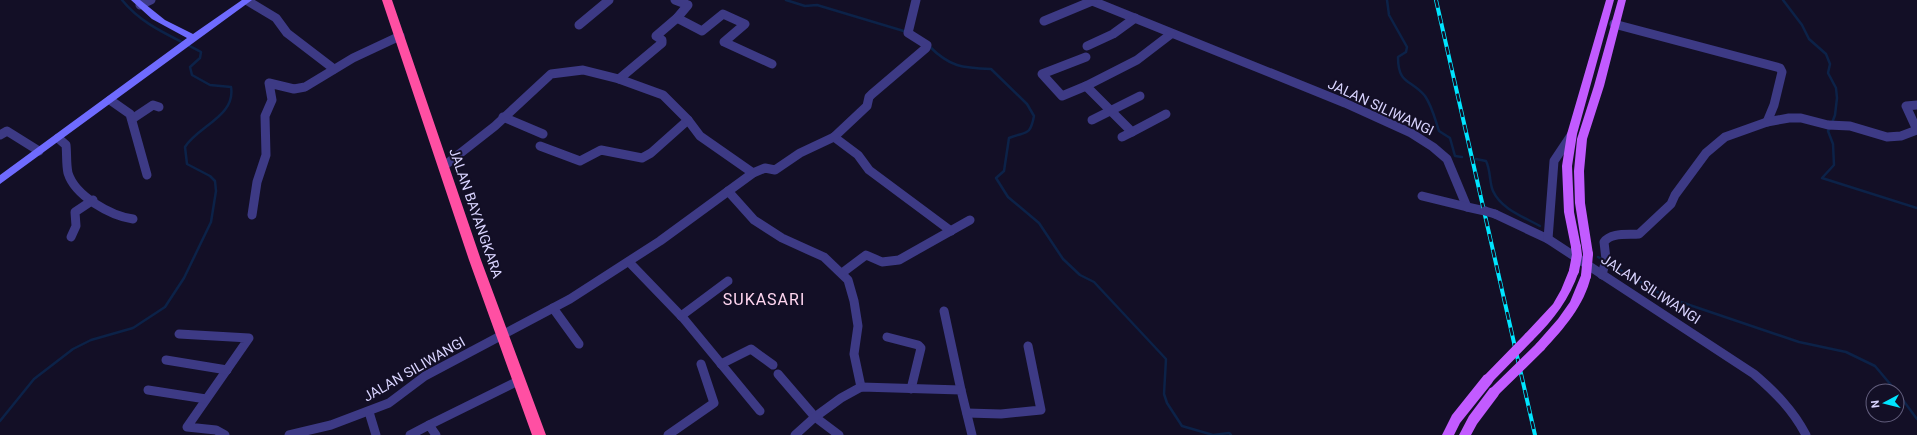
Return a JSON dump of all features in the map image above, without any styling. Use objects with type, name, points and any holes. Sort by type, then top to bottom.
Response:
[{"type":"highway","name":"JALAN BAYANGKARA","points":[[387,0],[475,260],[539,435]]},
{"type":"main road","points":[[1448,435],[1456,419],[1488,378],[1552,315],[1569,287],[1577,255],[1567,195],[1567,166],[1572,134],[1610,0]]},
{"type":"main road","points":[[1465,435],[1473,420],[1494,392],[1561,325],[1582,290],[1586,276],[1588,254],[1580,203],[1579,171],[1582,139],[1599,86],[1614,24],[1622,0]]},
{"type":"street","points":[[138,3],[151,0]]},
{"type":"street","points":[[0,180],[247,0],[276,18],[287,33],[334,69]]},
{"type":"street","points":[[579,25],[609,0]]},
{"type":"street","points":[[619,79],[662,43],[662,40],[656,36],[677,18],[688,5],[675,0]]},
{"type":"street","name":"JALAN SILIWANGI","points":[[289,435],[331,425],[368,412],[389,402],[425,376],[553,308],[629,262],[753,174],[765,168],[775,170],[800,153],[834,137],[867,106],[869,97],[872,94],[926,47],[923,42],[908,32],[916,0]]},
{"type":"street","points":[[1044,21],[1091,0]]},
{"type":"street","name":"JALAN SILIWANGI","points":[[1091,0],[1171,34],[1345,103],[1423,140],[1439,151],[1447,159],[1467,207],[1495,214],[1548,239],[1730,357],[1774,390],[1787,404],[1806,435]]},
{"type":"street","points":[[138,3],[166,25],[194,38]]},
{"type":"street","points":[[677,18],[702,31],[723,14],[745,24],[724,42],[772,64]]},
{"type":"street","points":[[1087,46],[1113,34],[1136,18]]},
{"type":"street","points":[[1614,24],[1778,67],[1782,72],[1774,105],[1767,122]]},
{"type":"street","points":[[1086,57],[1042,75],[1062,96],[1086,86],[1137,60],[1171,34]]},
{"type":"street","points":[[252,214],[257,182],[266,155],[265,116],[272,100],[269,83],[298,89],[305,87],[353,58],[400,36]]},
{"type":"street","points":[[444,166],[495,126],[553,73],[582,70],[619,79],[663,94],[688,120],[700,136],[753,174]]},
{"type":"street","points":[[1086,86],[1132,132]]},
{"type":"street","points":[[1092,120],[1140,96]]},
{"type":"street","points":[[110,100],[125,109],[132,119],[147,175]]},
{"type":"street","points":[[132,119],[153,105],[158,108]]},
{"type":"street","points":[[1602,275],[1605,261],[1604,242],[1606,238],[1618,235],[1639,234],[1671,204],[1675,195],[1693,170],[1716,142],[1725,137],[1767,122],[1795,118],[1832,126],[1850,126],[1877,135],[1894,137],[1915,132],[1917,130],[1906,106],[1917,105]]},
{"type":"street","points":[[1122,137],[1166,114]]},
{"type":"street","points":[[504,117],[543,134]]},
{"type":"street","points":[[540,146],[580,161],[601,150],[645,157],[652,153],[688,120]]},
{"type":"street","points":[[2,130],[38,151]]},
{"type":"street","points":[[1548,239],[1554,161],[1572,134]]},
{"type":"street","points":[[834,137],[858,155],[868,170],[951,231]]},
{"type":"street","points":[[58,138],[66,145],[67,168],[76,188],[116,216],[133,219]]},
{"type":"street","points":[[728,191],[754,220],[782,238],[824,257],[848,280],[854,301],[858,333],[855,348],[855,359],[861,387]]},
{"type":"street","points":[[1422,196],[1467,207]]},
{"type":"street","points":[[71,238],[76,226],[76,212],[93,200]]},
{"type":"street","points":[[842,273],[866,255],[882,262],[899,260],[970,220]]},
{"type":"street","points":[[629,262],[681,316],[760,411]]},
{"type":"street","points":[[681,316],[728,281]]},
{"type":"street","points":[[553,308],[579,344]]},
{"type":"street","points":[[944,311],[972,435]]},
{"type":"street","points":[[179,334],[249,338],[187,427],[216,430],[225,435]]},
{"type":"street","points":[[887,337],[920,347],[912,389]]},
{"type":"street","points":[[967,414],[1001,414],[1041,410],[1028,346]]},
{"type":"street","points":[[722,364],[751,349],[773,365]]},
{"type":"street","points":[[166,360],[227,370]]},
{"type":"street","points":[[668,435],[714,403],[714,399],[701,364]]},
{"type":"street","points":[[778,374],[815,417],[839,435]]},
{"type":"street","points":[[410,435],[520,380]]},
{"type":"street","points":[[795,435],[815,417],[852,390],[861,387],[871,386],[961,390]]},
{"type":"street","points":[[148,390],[206,399]]},
{"type":"street","points":[[368,412],[376,435]]},
{"type":"street","points":[[429,425],[436,435]]},
{"type":"waterway","points":[[0,421],[34,379],[73,349],[91,340],[133,328],[165,307],[184,278],[211,222],[216,191],[215,181],[210,176],[187,164],[185,147],[228,106],[231,97],[231,87],[210,85],[192,75],[190,67],[200,58],[201,52],[149,24],[139,17],[122,0]]},
{"type":"waterway","points":[[786,0],[805,6],[817,5],[907,32]]},
{"type":"waterway","points":[[1387,0],[1389,15],[1407,47],[1406,52],[1398,57],[1400,73],[1406,81],[1425,96],[1439,131],[1450,138],[1455,156],[1462,157]]},
{"type":"waterway","points":[[1783,0],[1802,25],[1809,39],[1826,54],[1830,64],[1828,73],[1836,88],[1837,98],[1835,115],[1832,123]]},
{"type":"waterway","points":[[929,46],[943,58],[957,65],[972,68],[991,69],[1027,104],[1034,116],[1031,127],[1026,132],[1009,138],[1004,171],[996,178],[1008,197],[1039,223],[1063,259],[1080,275],[1094,282],[1166,359],[1164,394],[1167,403],[1182,426],[1213,435],[1229,433],[1231,435]]},
{"type":"waterway","points":[[1830,128],[1828,131],[1833,144],[1834,165],[1822,178],[1917,208]]},
{"type":"waterway","points":[[1476,159],[1486,161],[1493,191],[1501,203],[1507,208],[1540,226]]},
{"type":"waterway","points":[[1598,257],[1666,297],[1799,342],[1846,352],[1875,366],[1889,383]]},
{"type":"waterway","points":[[1905,403],[1917,419]]},
{"type":"railway","points":[[1436,0],[1535,435]]},
{"type":"district","name":"SUKASARI","points":[[764,299]]}]
